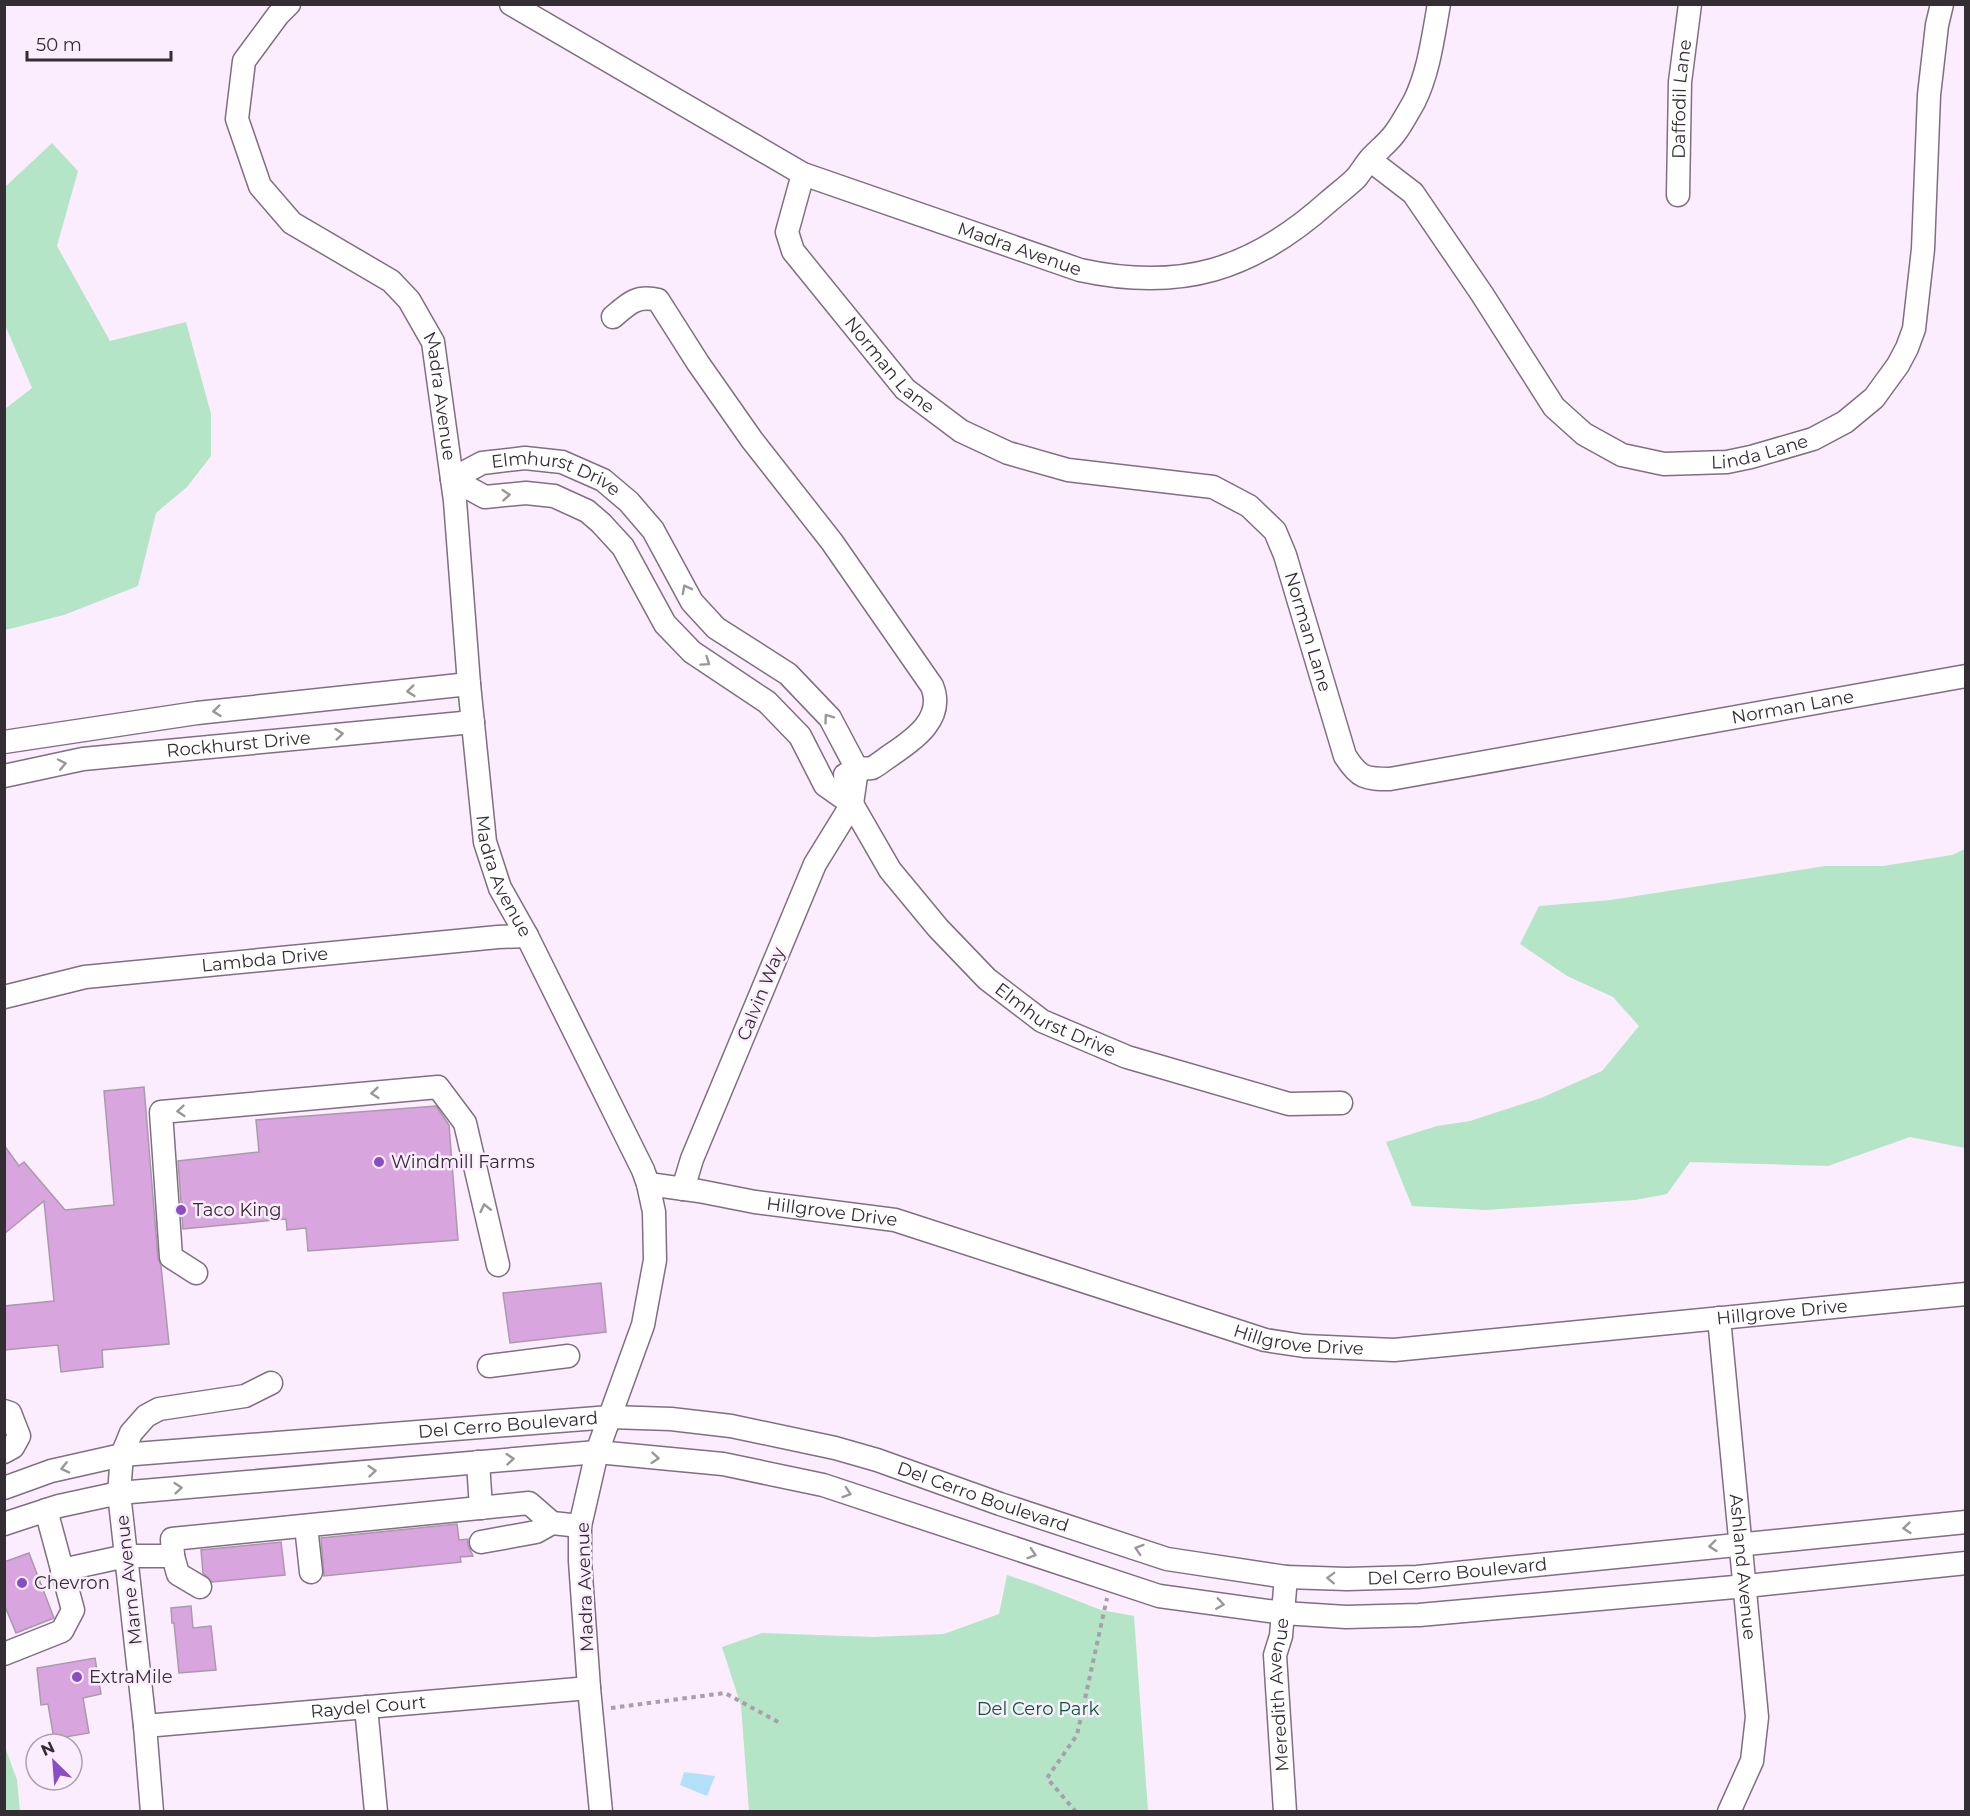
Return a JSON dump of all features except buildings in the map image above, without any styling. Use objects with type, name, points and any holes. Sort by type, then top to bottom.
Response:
[{"type":"street","name":"Madra Avenue","points":[[289,4],[278,15],[244,61],[237,119],[260,186],[292,223],[391,281],[409,300],[433,342],[452,479],[485,842],[500,888],[527,936],[648,1184],[654,1212],[655,1260],[643,1325],[597,1452],[580,1526],[580,1561],[589,1688],[601,1812]]},
{"type":"street","name":"Madra Avenue","points":[[511,4],[803,174],[1080,270],[1125,278],[1148,279],[1182,276],[1216,269],[1264,250],[1308,221],[1356,177],[1396,133],[1415,100],[1428,64],[1439,4]]},
{"type":"street","name":"Daffodil Lane","points":[[1678,195],[1680,82],[1690,4]]},
{"type":"street","name":"Linda Lane","points":[[1370,160],[1413,193],[1482,294],[1554,407],[1584,434],[1622,454],[1664,464],[1727,462],[1751,457],[1813,440],[1845,422],[1874,398],[1898,365],[1907,348],[1914,329],[1923,249],[1929,95],[1936,25],[1942,4]]},
{"type":"street","name":"Norman Lane","points":[[803,174],[787,232],[793,251],[905,388],[962,431],[1008,453],[1068,470],[1213,487],[1249,506],[1275,531],[1286,555],[1345,756],[1354,770],[1367,779],[1390,779],[1965,676]]},
{"type":"street","points":[[614,317],[628,304],[644,297],[658,300],[752,440],[832,542],[932,686],[935,694],[933,717],[912,741],[872,768],[857,769],[825,785]]},
{"type":"street","name":"Elmhurst Drive","points":[[452,479],[482,463],[525,458],[562,462],[603,480],[629,502],[653,530],[692,602],[716,628],[788,674],[830,717],[857,769]]},
{"type":"street","name":"Elmhurst Drive","points":[[452,479],[485,497],[526,493],[554,496],[587,511],[602,523],[622,547],[665,624],[692,652],[735,683],[767,702],[800,736],[825,785],[852,804],[890,870],[938,928],[987,979],[1042,1021],[1127,1057],[1289,1104],[1341,1103]]},
{"type":"street","name":"Rockhurst Drive","points":[[4,742],[197,713],[469,684]]},
{"type":"street","name":"Rockhurst Drive","points":[[4,776],[83,759],[473,722]]},
{"type":"street","points":[[852,804],[857,769]]},
{"type":"street","name":"Calvin Way","points":[[683,1189],[692,1159],[815,864],[852,804]]},
{"type":"street","name":"Lambda Drive","points":[[4,997],[85,977],[527,936]]},
{"type":"street","points":[[196,1273],[171,1257],[161,1112],[438,1087],[465,1123],[498,1265]]},
{"type":"street","name":"Hillgrove Drive","points":[[648,1184],[755,1202],[895,1220],[1265,1340],[1304,1346],[1394,1350],[1965,1294]]},
{"type":"street","name":"Ashland Avenue","points":[[1719,1318],[1757,1717],[1752,1761],[1729,1812]]},
{"type":"street","points":[[489,1366],[568,1356]]},
{"type":"street","points":[[122,1455],[131,1433],[146,1416],[159,1408],[244,1395],[271,1383]]},
{"type":"street","points":[[4,1411],[10,1413],[19,1436],[14,1448],[4,1452]]},
{"type":"street","name":"Del Cerro Boulevard","points":[[4,1488],[51,1472],[122,1455],[610,1417],[671,1419],[731,1426],[783,1436],[877,1460],[1000,1504],[1167,1559],[1286,1576],[1347,1579],[1417,1577],[1965,1522]]},
{"type":"street","name":"Del Cerro Boulevard","points":[[4,1524],[46,1510],[119,1493],[597,1452],[723,1464],[824,1485],[1159,1596],[1283,1613],[1346,1617],[1419,1615],[1746,1586],[1965,1563]]},
{"type":"street","name":"Marne Avenue","points":[[122,1455],[119,1493],[145,1726],[152,1812]]},
{"type":"street","points":[[478,1462],[481,1508]]},
{"type":"street","points":[[200,1587],[178,1574],[173,1556],[172,1539],[529,1503],[552,1523],[580,1526]]},
{"type":"street","points":[[4,1654],[62,1631],[73,1610],[46,1510]]},
{"type":"street","points":[[481,1542],[536,1532],[552,1523]]},
{"type":"street","points":[[306,1526],[311,1572]]},
{"type":"street","points":[[62,1570],[126,1556],[173,1556]]},
{"type":"street","name":"Meredith Avenue","points":[[1285,1812],[1275,1655],[1281,1636],[1286,1576]]},
{"type":"street","name":"Raydel Court","points":[[145,1726],[589,1688]]},
{"type":"street","points":[[366,1707],[376,1812]]},
{"type":"street","points":[[597,1780],[610,1812]]},
{"type":"path","points":[[1076,1812],[1047,1778],[1077,1735],[1112,1580]]},
{"type":"path","points":[[611,1708],[725,1693],[780,1723]]},
{"type":"green space","points":[[52,143],[78,171],[57,246],[110,341],[186,322],[211,414],[211,456],[187,487],[156,513],[138,586],[64,615],[5,630],[5,409],[32,388],[5,325],[5,187]]},
{"type":"green space","points":[[1965,849],[1965,1148],[1910,1137],[1828,1166],[1690,1162],[1667,1194],[1635,1200],[1485,1210],[1412,1206],[1386,1142],[1437,1126],[1470,1121],[1541,1098],[1602,1071],[1639,1026],[1613,997],[1567,976],[1520,944],[1539,906],[1611,900],[1825,866],[1883,866],[1952,855]]},
{"type":"green space","name":"Del Cero Park","points":[[1007,1575],[1101,1610],[1134,1616],[1148,1811],[749,1811],[741,1706],[722,1647],[762,1633],[873,1637],[944,1634],[999,1614]]},
{"type":"green space","points":[[4,1744],[17,1780],[20,1811],[5,1811]]},
{"type":"water","points":[[684,1772],[715,1776],[707,1796],[680,1785]]},
{"type":"place","name":"Windmill Farms","points":[[379,1162]]},
{"type":"place","name":"Taco King","points":[[181,1210]]},
{"type":"place","name":"Chevron","points":[[22,1583]]},
{"type":"place","name":"ExtraMile","points":[[77,1677]]}]
